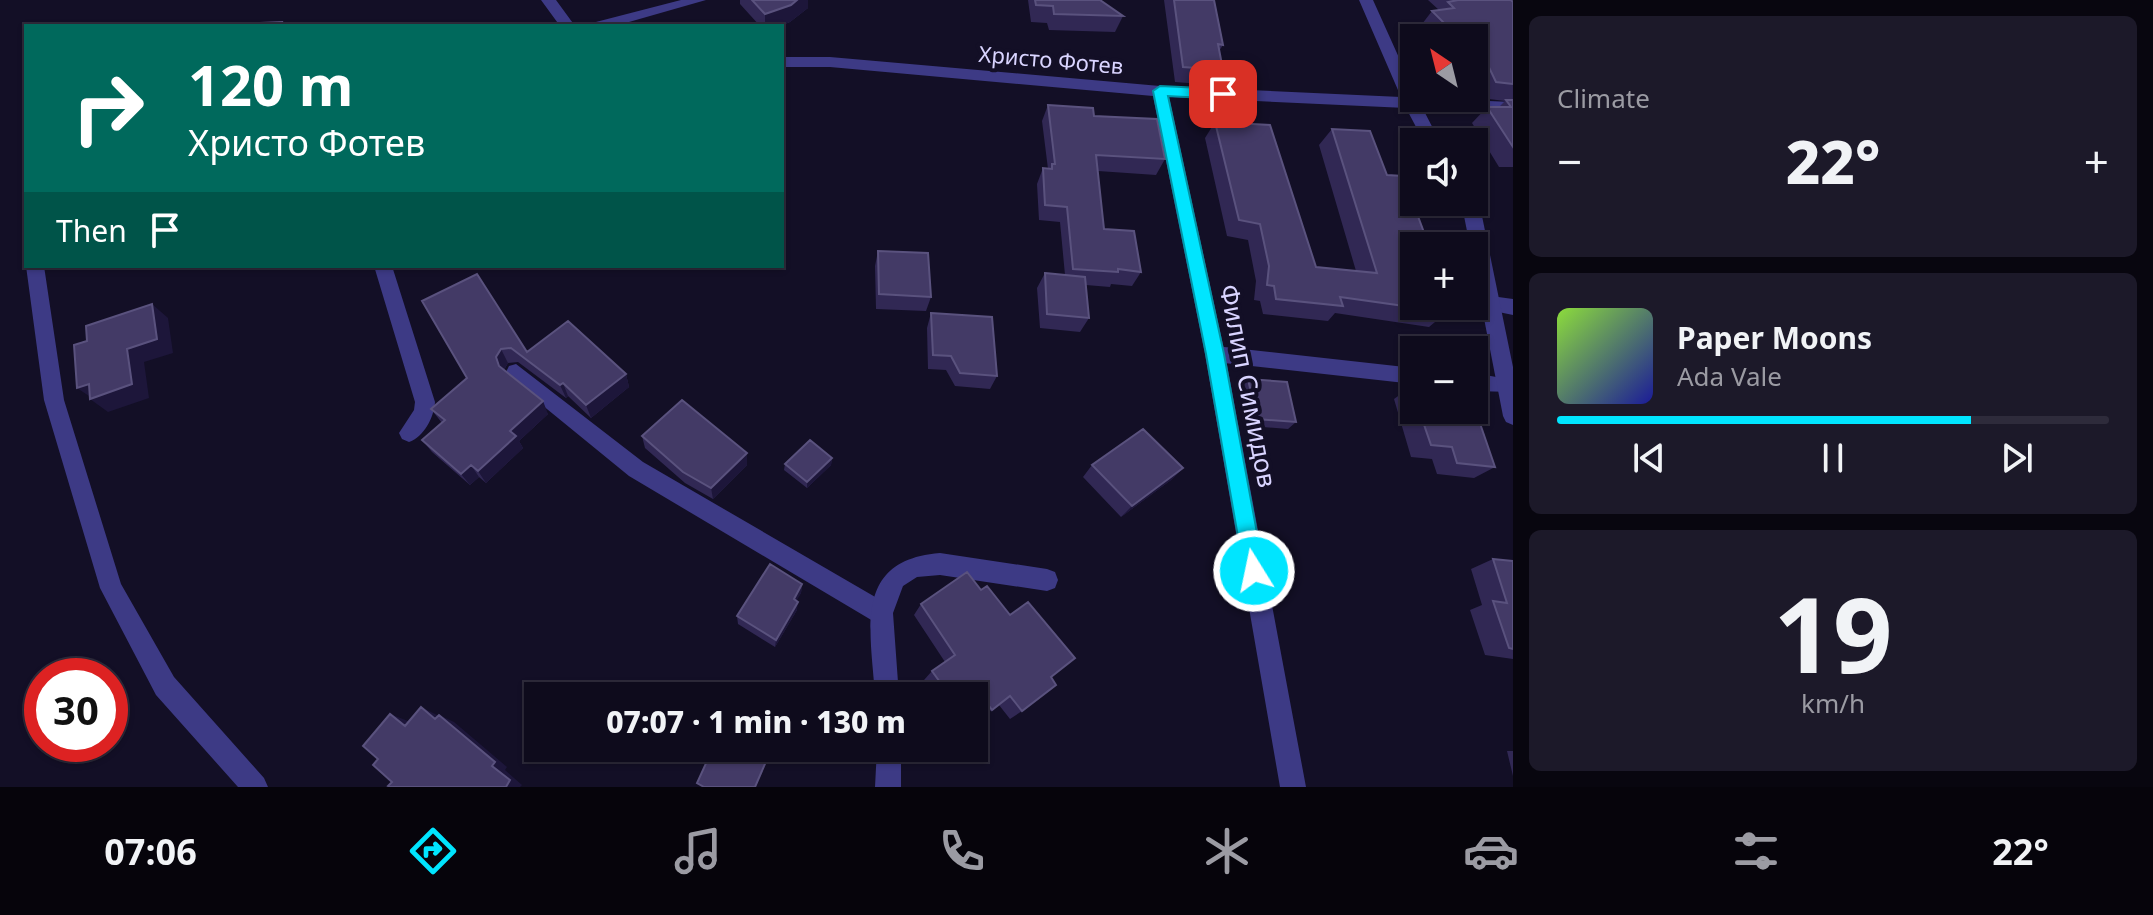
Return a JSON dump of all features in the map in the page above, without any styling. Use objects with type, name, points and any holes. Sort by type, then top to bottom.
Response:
[{"type":"street","points":[[548,0],[566,24]]},
{"type":"street","points":[[605,24],[699,0]]},
{"type":"street","points":[[1366,0],[1400,77]]},
{"type":"street","name":"Христо Фотев","points":[[784,62],[830,62],[1160,91],[1400,103]]},
{"type":"street","name":"Филип Симидов","points":[[1160,91],[1215,354],[1293,787]]},
{"type":"street","name":"Христо Фотев","points":[[1488,107],[1513,108]]},
{"type":"street","points":[[1473,216],[1513,416]]},
{"type":"street","points":[[35,268],[54,400],[111,588],[165,686],[255,787]]},
{"type":"street","points":[[384,268],[425,402],[424,413],[409,433]]},
{"type":"street","points":[[1491,304],[1513,307]]},
{"type":"street","points":[[1215,354],[1400,374]]},
{"type":"street","points":[[516,372],[636,469],[881,613]]},
{"type":"street","points":[[1488,384],[1507,386]]},
{"type":"street","points":[[886,682],[881,613],[895,578],[914,566],[940,564],[1047,580]]},
{"type":"street","points":[[888,787],[889,762]]},
{"type":"building","points":[[752,0],[797,0],[765,14]]},
{"type":"building","points":[[1035,0],[1100,0],[1123,16],[1054,14],[1053,6],[1036,5]]},
{"type":"building","points":[[1174,0],[1214,0],[1223,45],[1218,44],[1223,70],[1183,67]]},
{"type":"building","points":[[1448,2],[1513,2],[1513,84],[1496,82],[1488,65],[1488,24],[1445,24],[1432,11],[1454,8]]},
{"type":"building","points":[[282,22],[282,24],[234,24]]},
{"type":"building","points":[[1506,100],[1513,100],[1513,147],[1488,109],[1511,107]]},
{"type":"building","points":[[1048,105],[1093,108],[1094,116],[1157,119],[1165,159],[1096,155],[1104,229],[1134,231],[1141,272],[1073,269],[1067,207],[1045,205],[1043,168],[1052,169],[1052,164],[1055,164]]},
{"type":"building","points":[[1215,122],[1270,125],[1316,267],[1377,273],[1332,129],[1370,131],[1387,175],[1400,176],[1400,216],[1418,216],[1424,232],[1400,232],[1400,305],[1340,297],[1343,306],[1276,299],[1274,286],[1267,285],[1269,266],[1260,224],[1239,220]]},
{"type":"building","points":[[878,251],[928,253],[931,297],[879,294]]},
{"type":"building","points":[[1045,273],[1085,277],[1089,318],[1047,314]]},
{"type":"building","points":[[477,274],[527,352],[568,321],[626,374],[586,405],[563,383],[560,385],[511,348],[501,349],[496,357],[499,366],[543,401],[510,431],[516,436],[478,471],[471,465],[461,474],[422,440],[445,420],[431,409],[467,378],[422,301]]},
{"type":"building","points":[[152,304],[157,339],[127,349],[132,384],[90,399],[89,384],[77,388],[74,345],[87,341],[86,326]]},
{"type":"building","points":[[931,313],[992,317],[997,376],[960,373],[951,356],[933,355]]},
{"type":"building","points":[[1248,379],[1287,382],[1296,422],[1257,419]]},
{"type":"building","points":[[682,400],[747,453],[711,488],[683,472],[642,436]]},
{"type":"building","points":[[1424,424],[1480,424],[1495,467],[1457,463],[1452,447],[1431,445]]},
{"type":"building","points":[[1143,429],[1183,468],[1132,506],[1092,465]]},
{"type":"building","points":[[810,440],[832,458],[807,482],[785,464]]},
{"type":"building","points":[[1493,559],[1513,561],[1513,649],[1509,648],[1493,601],[1507,603]]},
{"type":"building","points":[[770,564],[802,584],[794,599],[798,602],[776,640],[737,616]]},
{"type":"building","points":[[967,572],[981,590],[987,586],[1010,615],[1028,602],[1075,658],[1051,677],[1056,685],[1022,711],[1010,696],[992,710],[988,704],[988,682],[940,682],[932,671],[955,655],[921,604]]},
{"type":"building","points":[[421,707],[435,719],[439,715],[495,762],[492,766],[510,780],[506,787],[388,786],[392,782],[373,765],[378,759],[363,746],[390,714],[405,726]]},
{"type":"building","points":[[707,762],[766,762],[755,787],[704,787],[697,783]]},
{"type":"route","points":[[1223,94],[1160,91],[1215,354],[1254,571]]}]
